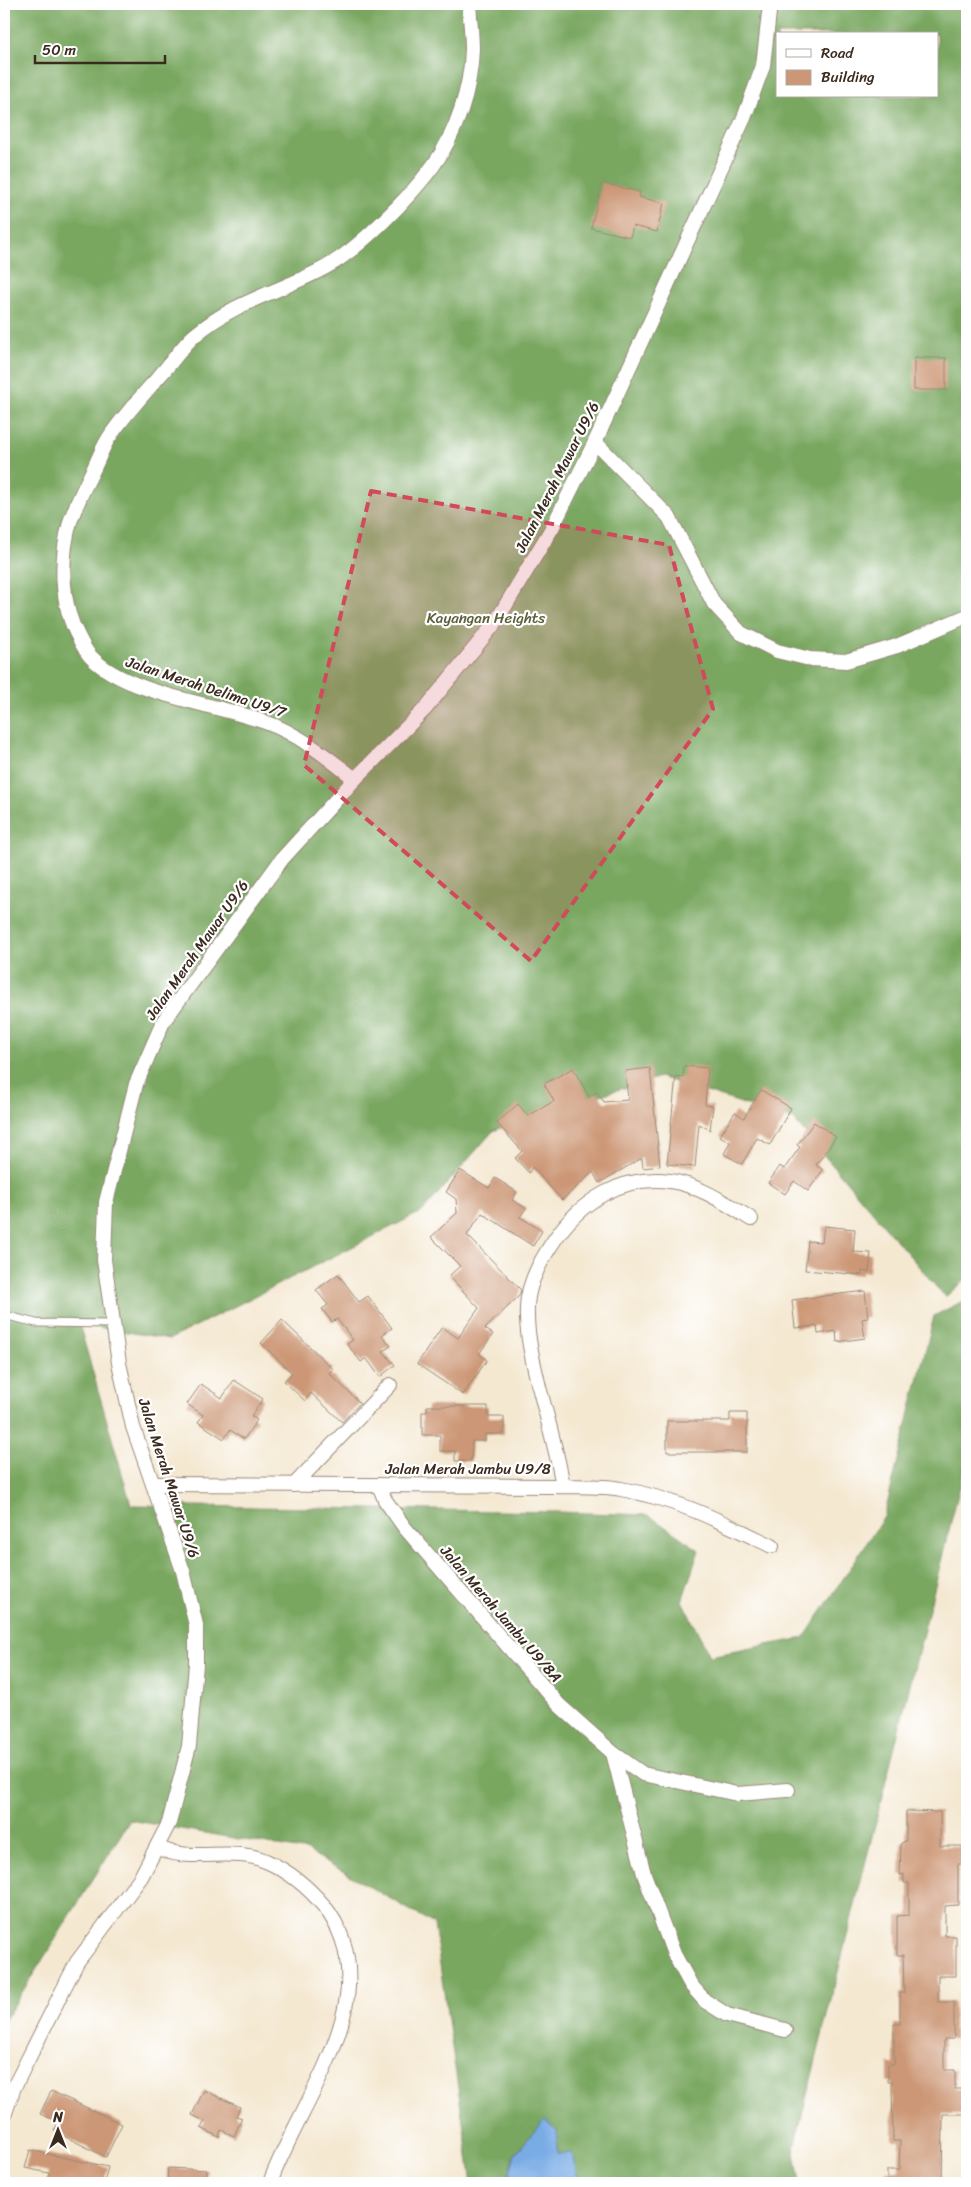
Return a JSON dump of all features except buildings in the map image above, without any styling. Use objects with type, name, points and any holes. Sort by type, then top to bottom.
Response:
[{"type":"street","name":"Jalan Merah Delima U9/7","points":[[355,779],[316,749],[282,729],[217,707],[156,691],[124,679],[104,669],[88,655],[73,628],[64,582],[64,563],[70,522],[108,439],[194,336],[230,309],[327,267],[346,254],[411,193],[434,165],[450,137],[469,76],[472,49],[469,4]]},
{"type":"street","name":"Jalan Merah Mawar U9/6","points":[[4,2116],[14,2087],[77,1962],[141,1877],[169,1823],[189,1746],[196,1664],[196,1625],[182,1572],[133,1427],[118,1363],[104,1260],[106,1202],[136,1084],[163,1022],[282,859],[355,779],[425,709],[496,624],[552,528],[595,442],[744,118],[763,66],[770,4]]},
{"type":"street","points":[[595,442],[670,517],[714,604],[741,633],[777,651],[810,659],[846,661],[896,646],[967,616]]},
{"type":"street","points":[[563,1486],[533,1360],[527,1307],[533,1282],[546,1252],[561,1230],[586,1205],[608,1190],[644,1180],[671,1181],[708,1193],[751,1219]]},
{"type":"street","points":[[294,1485],[390,1385]]},
{"type":"street","name":"Jalan Merah Jambu U9/8","points":[[153,1484],[563,1486],[619,1488],[659,1497],[696,1510],[772,1546]]},
{"type":"street","name":"Jalan Merah Jambu U9/8A","points":[[379,1485],[385,1500],[405,1528],[552,1698],[613,1753],[643,1774],[679,1783],[737,1794],[788,1790]]},
{"type":"street","points":[[613,1753],[644,1874],[674,1954],[690,1984],[705,2001],[727,2015],[785,2030]]},
{"type":"street","points":[[157,1847],[167,1852],[188,1855],[251,1856],[268,1862],[299,1880],[314,1895],[332,1916],[343,1941],[348,1965],[349,1994],[343,2020],[332,2051],[279,2160],[270,2183]]},
{"type":"lane","points":[[4,1316],[36,1324],[113,1324]]},
{"type":"highlighted area","points":[[371,491],[669,545],[713,709],[531,961],[304,765]]},
{"type":"green space","name":"Kayangan Heights","points":[[4,4],[967,4],[967,1278],[945,1297],[794,1120],[660,1077],[534,1115],[493,1131],[423,1211],[170,1339],[79,1324],[131,1505],[648,1515],[699,1550],[682,1601],[710,1656],[804,1638],[884,1517],[934,1316],[967,1299],[967,1458],[794,2147],[800,2183],[472,2183],[434,1924],[308,1851],[130,1820],[4,2021]]},
{"type":"water","points":[[544,2120],[557,2130],[557,2153],[572,2153],[579,2183],[507,2183],[515,2154]]}]
